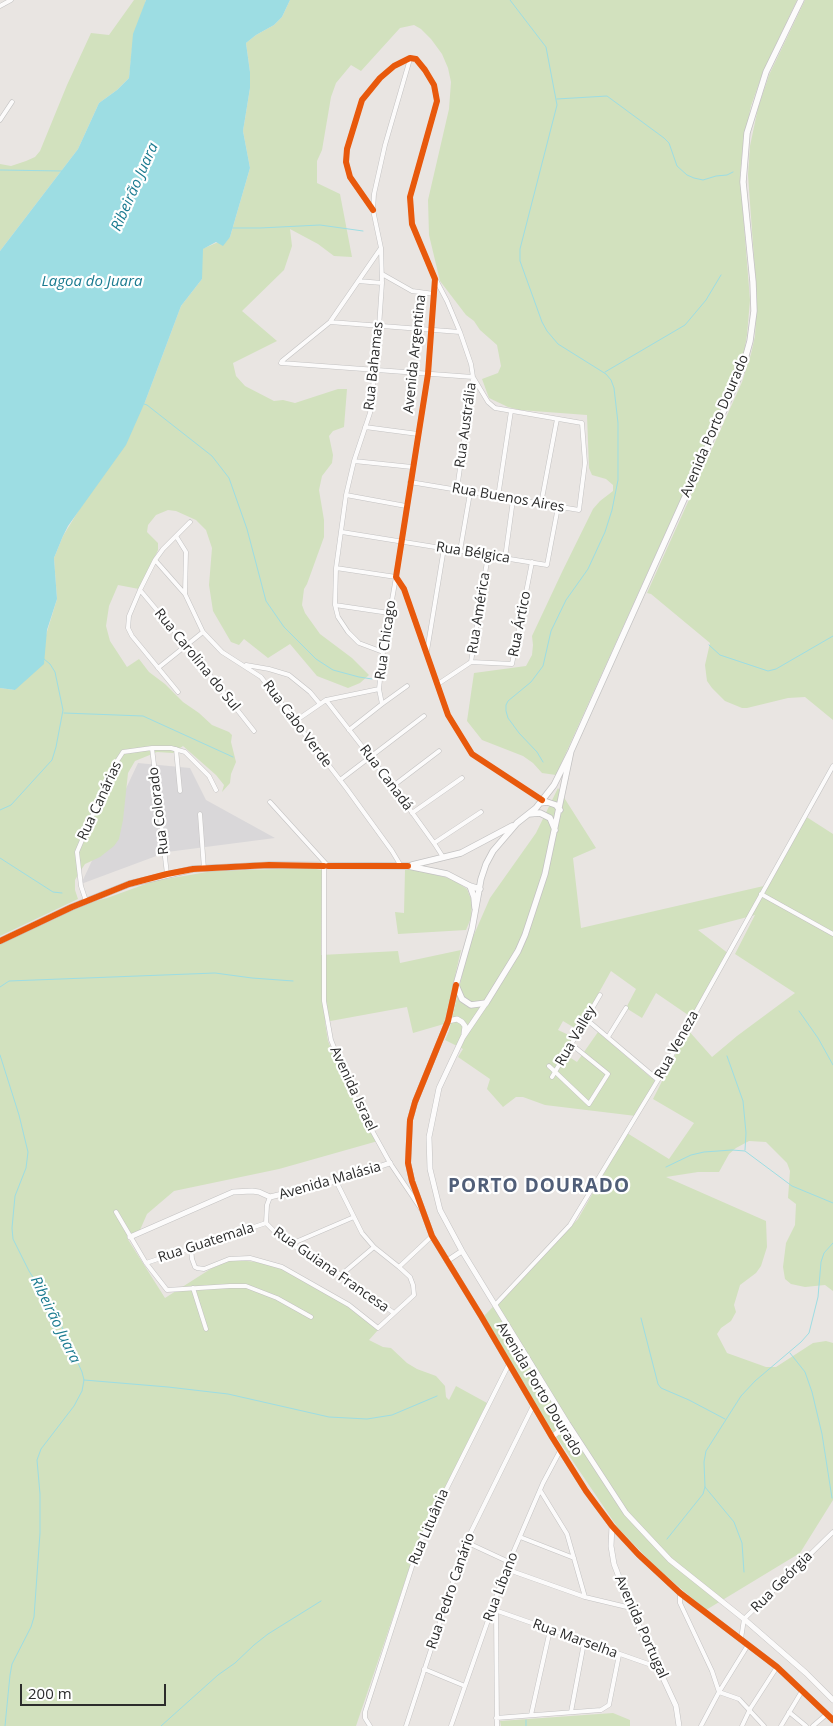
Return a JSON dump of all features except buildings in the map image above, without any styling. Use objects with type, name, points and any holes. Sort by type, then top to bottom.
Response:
[{"type":"main road","name":"Avenida Porto Dourado","points":[[456,985],[472,929],[483,872],[493,851],[554,785],[572,751],[742,370],[750,341],[754,312],[754,282],[743,182],[747,133],[766,72],[801,0]]},
{"type":"main road","name":"Avenida Porto Dourado","points":[[486,1003],[518,951],[525,935],[545,874],[572,751]]},
{"type":"main road","points":[[541,801],[556,805],[560,810]]},
{"type":"main road","points":[[529,814],[540,814],[550,818],[555,830]]},
{"type":"main road","points":[[404,866],[460,853],[517,823]]},
{"type":"main road","points":[[0,941],[86,901],[129,884],[167,874],[204,869],[270,865],[404,866],[447,874],[480,889]]},
{"type":"main road","points":[[470,886],[475,906],[472,929]]},
{"type":"main road","points":[[456,985],[462,998],[471,1006],[486,1003]]},
{"type":"street","points":[[0,6],[11,0]]},
{"type":"street","points":[[373,210],[350,178],[346,162],[347,149],[362,100],[380,78],[394,66],[410,58]]},
{"type":"street","name":"Rua Bahamas","points":[[383,652],[360,643],[348,632],[338,617],[335,605],[336,568],[346,495],[354,461],[370,413],[375,370],[382,274],[381,248],[373,210],[374,194],[385,144],[410,58]]},
{"type":"street","name":"Avenida Argentina","points":[[396,577],[400,541],[428,374],[435,279],[412,224],[410,197],[436,101],[434,85],[425,70],[416,60],[410,58]]},
{"type":"street","points":[[0,120],[12,102]]},
{"type":"street","points":[[381,248],[330,322],[281,363],[473,377],[488,402],[495,408],[557,420],[542,504]]},
{"type":"street","points":[[382,274],[412,291],[434,294]]},
{"type":"street","name":"Rua Austrália","points":[[435,279],[460,332],[471,364],[473,377],[457,490]]},
{"type":"street","points":[[358,281],[382,283]]},
{"type":"street","points":[[330,322],[460,332]]},
{"type":"street","points":[[498,497],[511,411]]},
{"type":"street","name":"Rua Buenos Aires","points":[[410,482],[579,510],[585,463],[582,423],[557,420]]},
{"type":"street","points":[[365,427],[418,434]]},
{"type":"street","points":[[354,461],[412,467]]},
{"type":"street","points":[[460,551],[470,493]]},
{"type":"street","points":[[346,495],[406,506]]},
{"type":"street","points":[[505,558],[513,500]]},
{"type":"street","name":"Rua Bélgica","points":[[342,532],[547,565],[558,507]]},
{"type":"street","points":[[178,692],[132,636],[128,628],[130,616],[140,590],[155,560],[163,549],[190,522]]},
{"type":"street","name":"Rua Cabo Verde","points":[[176,536],[186,552],[185,594],[203,632],[222,652],[261,677],[404,866]]},
{"type":"street","points":[[427,653],[444,548]]},
{"type":"street","name":"Rua América","points":[[470,662],[488,555]]},
{"type":"street","points":[[155,560],[185,594]]},
{"type":"street","name":"Rua Ártico","points":[[470,662],[512,664],[532,562]]},
{"type":"street","points":[[336,568],[396,577],[404,589],[448,715],[472,754],[541,801]]},
{"type":"street","name":"Rua Chicago","points":[[382,704],[380,689],[383,652],[396,577]]},
{"type":"street","name":"Rua Carolina do Sul","points":[[140,590],[254,731]]},
{"type":"street","points":[[335,605],[389,613]]},
{"type":"street","points":[[158,668],[203,632]]},
{"type":"street","points":[[438,684],[470,662]]},
{"type":"street","points":[[244,665],[269,669],[289,675],[310,692],[320,704]]},
{"type":"street","name":"Rua Chicago","points":[[349,730],[407,686]]},
{"type":"street","points":[[294,722],[326,700],[380,689]]},
{"type":"street","name":"Rua Canadá","points":[[326,700],[393,786],[442,857]]},
{"type":"street","points":[[340,780],[424,716]]},
{"type":"street","name":"Rua Canárias","points":[[86,901],[81,886],[77,852],[112,769],[123,752],[152,748],[176,749]]},
{"type":"street","name":"Rua Colorado","points":[[152,748],[167,874]]},
{"type":"street","points":[[180,791],[176,749],[185,752],[209,776],[216,790]]},
{"type":"street","points":[[393,786],[439,751]]},
{"type":"street","name":"Rua Veneza","points":[[495,1305],[570,1225],[658,1080],[833,766]]},
{"type":"street","points":[[412,813],[462,778]]},
{"type":"street","points":[[270,802],[326,866]]},
{"type":"street","points":[[434,843],[481,812]]},
{"type":"street","points":[[200,814],[204,869]]},
{"type":"street","name":"Avenida Israel","points":[[326,866],[324,1001],[331,1040],[353,1094],[390,1163],[420,1209]]},
{"type":"street","points":[[761,894],[833,934]]},
{"type":"street","name":"Avenida Porto Dourado","points":[[456,985],[448,1021],[415,1102],[410,1120],[408,1163],[420,1209],[432,1236],[560,1451],[586,1492],[612,1526],[638,1554],[680,1593],[777,1667],[833,1720]]},
{"type":"street","name":"Rua Valley","points":[[552,1077],[600,995]]},
{"type":"street","name":"Avenida Porto Dourado","points":[[486,1003],[463,1037],[439,1088],[428,1136],[430,1169],[440,1210],[462,1251],[568,1424],[626,1513],[670,1560],[806,1673],[833,1700]]},
{"type":"street","points":[[608,1037],[626,1008]]},
{"type":"street","points":[[448,1021],[457,1019],[462,1022],[465,1026],[463,1037]]},
{"type":"street","points":[[586,1019],[658,1080]]},
{"type":"street","points":[[549,1066],[589,1104],[608,1074],[571,1044]]},
{"type":"street","name":"Avenida Malásia","points":[[130,1237],[233,1192],[259,1192],[270,1198],[336,1181],[390,1163]]},
{"type":"street","points":[[191,1248],[192,1259],[197,1268],[204,1269],[229,1259],[250,1258],[282,1267],[349,1304],[378,1328],[414,1295],[413,1285],[410,1277],[374,1247],[362,1233],[336,1181]]},
{"type":"street","name":"Rua Guiana Francesa","points":[[270,1198],[267,1205],[266,1223],[291,1244],[342,1275],[394,1313]]},
{"type":"street","points":[[116,1212],[146,1263],[166,1290],[230,1286],[255,1288],[311,1317]]},
{"type":"street","points":[[291,1244],[354,1217]]},
{"type":"street","name":"Rua Guatemala","points":[[146,1263],[266,1223]]},
{"type":"street","points":[[399,1267],[432,1236]]},
{"type":"street","points":[[342,1275],[374,1247]]},
{"type":"street","points":[[447,1261],[462,1251]]},
{"type":"street","points":[[193,1288],[206,1328]]},
{"type":"street","name":"Rua Lituânia","points":[[370,1726],[365,1718],[365,1712],[420,1542],[509,1364]]},
{"type":"street","name":"Rua Pedro Canário","points":[[406,1726],[466,1542],[533,1406]]},
{"type":"street","points":[[552,1437],[568,1424]]},
{"type":"street","name":"Rua Líbano","points":[[451,1726],[494,1610],[506,1570],[540,1490],[560,1451]]},
{"type":"street","points":[[540,1490],[567,1534],[585,1597]]},
{"type":"street","name":"Avenida Portugal","points":[[612,1526],[611,1546],[614,1564],[631,1608],[676,1706],[679,1726]]},
{"type":"street","name":"Rua Geórgia","points":[[741,1639],[744,1620],[833,1532]]},
{"type":"street","points":[[520,1536],[574,1558]]},
{"type":"street","points":[[466,1542],[510,1562]]},
{"type":"street","points":[[506,1570],[585,1597],[631,1608]]},
{"type":"street","points":[[680,1593],[680,1602],[712,1671],[719,1692]]},
{"type":"street","points":[[494,1610],[497,1726]]},
{"type":"street","name":"Rua Marselha","points":[[494,1610],[584,1643],[659,1667]]},
{"type":"street","points":[[531,1714],[550,1630]]},
{"type":"street","points":[[571,1712],[584,1643]]},
{"type":"street","points":[[701,1726],[748,1645]]},
{"type":"street","points":[[496,1718],[601,1710],[609,1706],[620,1655]]},
{"type":"street","points":[[742,1726],[750,1709],[777,1667]]},
{"type":"street","points":[[424,1669],[465,1686]]},
{"type":"street","points":[[781,1726],[802,1690]]},
{"type":"street","points":[[719,1692],[739,1699],[764,1726]]},
{"type":"street","points":[[789,1712],[806,1726]]},
{"type":"street","points":[[813,1726],[827,1714]]},
{"type":"shaded area","points":[[138,763],[190,768],[206,800],[275,838],[167,852],[81,884]]},
{"type":"green space","points":[[134,0],[146,0],[132,50],[129,78],[117,90],[99,103],[78,149],[0,251],[0,164],[11,166],[35,157],[40,151],[91,33],[109,35]]},
{"type":"green space","points":[[290,0],[797,0],[763,72],[751,106],[743,144],[740,175],[750,300],[744,352],[735,379],[556,775],[542,773],[523,756],[482,740],[467,721],[474,673],[526,666],[532,655],[532,636],[562,572],[593,509],[613,491],[613,485],[606,479],[592,475],[589,468],[587,415],[520,410],[508,407],[489,398],[482,379],[498,373],[501,366],[497,345],[466,315],[440,281],[429,235],[428,200],[449,109],[451,82],[442,54],[431,39],[414,25],[400,28],[361,71],[351,65],[336,83],[331,97],[322,150],[317,161],[317,183],[340,194],[352,257],[334,256],[318,244],[290,229],[292,246],[284,270],[242,311],[277,341],[233,363],[236,376],[245,386],[274,401],[283,400],[295,403],[338,389],[347,389],[344,427],[333,431],[329,436],[333,455],[332,463],[322,476],[319,490],[324,520],[324,537],[304,589],[302,605],[305,613],[320,634],[352,658],[369,675],[360,683],[348,688],[317,676],[290,644],[268,658],[244,639],[239,645],[231,642],[213,611],[209,585],[212,548],[206,530],[196,520],[176,511],[168,510],[156,515],[148,525],[147,532],[158,543],[158,550],[139,589],[118,585],[109,606],[106,626],[110,641],[127,667],[139,659],[149,672],[165,684],[183,702],[212,725],[232,735],[231,742],[236,762],[231,774],[230,783],[222,792],[224,785],[216,775],[183,746],[173,753],[157,752],[135,761],[128,773],[119,839],[114,846],[100,857],[85,864],[75,880],[75,890],[78,899],[0,936],[0,688],[15,690],[46,635],[57,599],[54,558],[63,536],[145,402],[181,306],[202,279],[202,249],[230,237],[250,168],[243,131],[250,88],[246,43],[274,25],[282,17]]},
{"type":"green space","points":[[805,0],[833,0],[833,720],[805,697],[788,698],[747,708],[742,708],[725,701],[707,681],[705,665],[710,643],[651,594],[647,593],[742,382],[751,354],[755,336],[757,300],[748,175],[750,146],[758,108],[769,75]]},
{"type":"green space","points":[[558,788],[596,848],[573,858],[581,928],[768,885],[805,816],[833,834],[833,1291],[825,1285],[805,1287],[791,1284],[785,1279],[783,1267],[786,1243],[795,1225],[796,1204],[788,1198],[790,1171],[787,1163],[766,1142],[749,1141],[736,1148],[729,1154],[719,1172],[698,1172],[666,1177],[766,1221],[767,1247],[761,1266],[756,1273],[740,1285],[734,1305],[736,1312],[731,1321],[721,1328],[717,1334],[727,1353],[766,1367],[776,1367],[813,1343],[826,1341],[833,1343],[833,1500],[800,1553],[706,1610],[659,1570],[618,1528],[547,1423],[484,1316],[578,1219],[627,1133],[669,1159],[694,1123],[653,1099],[688,1030],[712,1057],[795,993],[735,954],[755,915],[698,930],[729,954],[691,1017],[656,993],[642,1018],[626,1008],[636,989],[611,971],[578,1030],[563,1021],[558,1030],[573,1037],[566,1055],[577,1062],[598,1032],[655,1081],[636,1116],[545,1105],[523,1097],[516,1097],[503,1107],[487,1089],[490,1079],[458,1057],[463,1049],[445,1040],[449,1031],[469,946],[490,898],[536,833]]},
{"type":"green space","points":[[310,868],[322,870],[321,955],[398,951],[400,963],[461,950],[444,1024],[413,1033],[407,1007],[325,1022],[328,1041],[348,1088],[378,1141],[279,1169],[174,1191],[147,1214],[140,1230],[127,1238],[165,1298],[212,1268],[228,1261],[265,1263],[279,1267],[332,1294],[378,1328],[369,1340],[383,1347],[391,1348],[407,1363],[436,1376],[445,1386],[446,1397],[449,1400],[456,1386],[487,1403],[418,1543],[356,1726],[0,1726],[0,944],[57,918],[72,907],[107,898],[154,881],[213,871]]},
{"type":"green space","points":[[412,869],[452,879],[467,889],[472,902],[471,918],[466,930],[398,934],[395,912],[404,913],[405,870]]},
{"type":"green space","points":[[613,1713],[630,1720],[630,1726],[501,1726],[500,1721]]},
{"type":"water","name":"Lagoa do Juara","points":[[146,0],[290,0],[282,17],[274,25],[246,43],[250,88],[243,131],[250,168],[230,237],[223,246],[216,242],[203,249],[202,279],[181,306],[145,402],[126,445],[68,526],[63,536],[54,558],[57,599],[47,630],[44,664],[15,690],[0,688],[0,251],[78,149],[99,103],[117,90],[129,78],[133,34]]},
{"type":"waterway","points":[[510,0],[546,47],[557,105],[520,249],[520,261],[547,331],[558,344],[606,374],[611,380],[614,388],[618,423],[618,480],[605,532],[588,569],[566,600],[551,631],[543,666],[531,682],[508,701],[506,705],[508,718],[537,752],[543,762]]},
{"type":"waterway","points":[[557,99],[607,96],[664,138],[669,143],[677,166],[687,175],[703,180],[733,172]]},
{"type":"waterway","points":[[0,170],[62,171]]},
{"type":"waterway","points":[[232,228],[320,225],[363,231]]},
{"type":"waterway","points":[[605,372],[685,325],[706,300],[721,275]]},
{"type":"waterway","points":[[144,404],[212,456],[229,478],[247,529],[266,601],[284,627],[316,659],[333,670],[372,679]]},
{"type":"waterway","points":[[709,645],[720,655],[768,671],[776,669],[833,636]]},
{"type":"waterway","name":"Ribeirão Juara","points":[[0,810],[11,805],[52,760],[56,747],[63,710],[55,672],[44,659]]},
{"type":"waterway","points":[[64,713],[143,716],[233,757]]},
{"type":"waterway","points":[[0,858],[53,892],[62,893]]},
{"type":"waterway","points":[[0,987],[9,981],[215,973],[293,981]]},
{"type":"waterway","points":[[799,1011],[818,1038],[833,1065]]},
{"type":"waterway","name":"Ribeirão Juara","points":[[0,1055],[19,1115],[28,1152],[26,1168],[15,1196],[12,1228],[13,1239],[29,1271],[56,1314],[84,1380],[82,1391],[74,1406],[41,1449],[37,1460],[40,1494],[40,1533],[34,1617],[31,1627],[12,1664],[5,1726]]},
{"type":"waterway","points":[[727,1056],[743,1101],[746,1133],[745,1150]]},
{"type":"waterway","points":[[666,1167],[691,1155],[704,1152],[745,1151],[792,1186],[833,1203]]},
{"type":"waterway","points":[[667,1539],[703,1494],[705,1487],[704,1462],[706,1451],[741,1396],[809,1333],[818,1297],[821,1262],[824,1253],[833,1243]]},
{"type":"waterway","points":[[641,1318],[658,1384],[661,1388],[725,1419]]},
{"type":"waterway","points":[[790,1353],[805,1372],[812,1392],[822,1434],[832,1498]]},
{"type":"waterway","points":[[84,1380],[228,1394],[329,1417],[367,1419],[392,1415],[437,1396]]},
{"type":"waterway","points":[[705,1487],[734,1522],[742,1543],[744,1572]]},
{"type":"waterway","points":[[161,1726],[218,1675],[235,1663],[268,1634],[321,1601]]},
{"type":"waterway","points":[[526,1720],[526,1726]]},
{"type":"cycle path","points":[[373,210],[350,177],[346,162],[347,149],[362,100],[380,78],[394,66],[410,58],[416,59],[434,85],[437,101],[410,197],[412,224],[435,279],[428,374],[396,577],[404,589],[448,715],[472,754],[542,800]]},
{"type":"cycle path","points":[[0,941],[72,907],[129,884],[167,874],[193,869],[269,865],[324,866]]},
{"type":"cycle path","points":[[328,866],[408,866]]},
{"type":"cycle path","points":[[456,985],[448,1021],[415,1102],[410,1120],[408,1163],[412,1181],[432,1236],[552,1437],[586,1491],[612,1526],[638,1554],[680,1593],[777,1667],[833,1720]]},
{"type":"district","name":"PORTO DOURADO","points":[[539,1187]]}]
